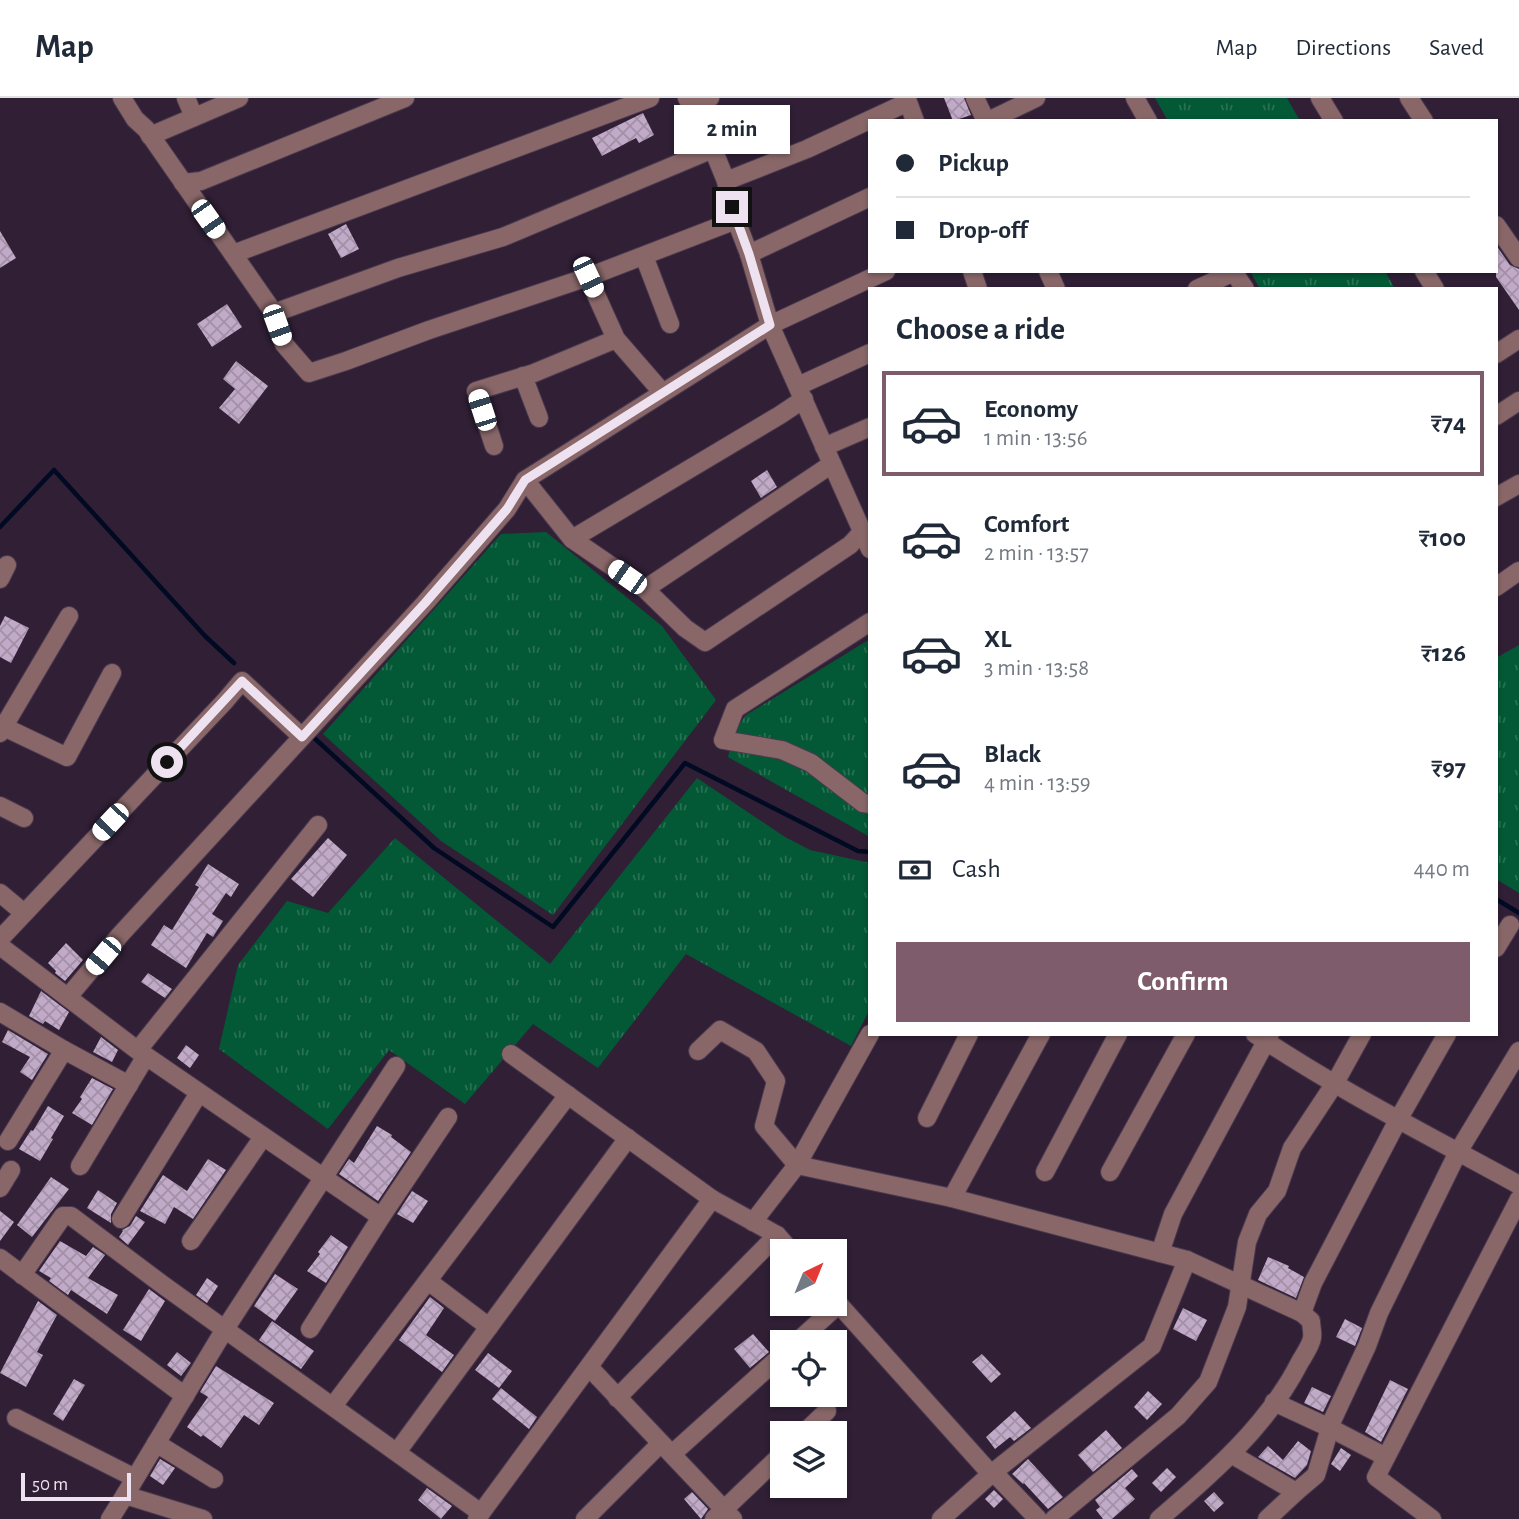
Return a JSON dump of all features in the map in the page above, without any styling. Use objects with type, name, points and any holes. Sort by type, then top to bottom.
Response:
[{"type":"street","points":[[122,98],[274,313],[284,344],[309,373],[588,277],[736,220]]},
{"type":"street","points":[[186,98],[194,117]]},
{"type":"street","points":[[150,135],[239,98]]},
{"type":"street","points":[[183,183],[201,181],[405,98]]},
{"type":"street","points":[[233,254],[650,98]]},
{"type":"street","points":[[710,98],[689,102],[726,181],[770,325],[832,464],[862,510],[862,531],[868,544]]},
{"type":"street","points":[[975,98],[986,119]]},
{"type":"street","points":[[991,119],[1036,98]]},
{"type":"street","points":[[1135,98],[1147,119]]},
{"type":"street","points":[[1320,98],[1333,119]]},
{"type":"street","points":[[1409,98],[1423,119]]},
{"type":"street","points":[[878,119],[908,103],[914,119]]},
{"type":"street","points":[[726,181],[868,124]]},
{"type":"street","points":[[274,313],[398,268],[503,237],[713,149]]},
{"type":"street","points":[[749,254],[868,198]]},
{"type":"street","points":[[1498,228],[1519,258]]},
{"type":"street","points":[[644,256],[670,324]]},
{"type":"street","points":[[68,997],[120,935],[415,614],[507,509],[525,480],[770,325],[882,273]]},
{"type":"street","points":[[1201,287],[1231,273]]},
{"type":"street","points":[[588,277],[616,339],[662,393]]},
{"type":"street","points":[[494,446],[476,391],[523,376],[616,339]]},
{"type":"street","points":[[1498,353],[1519,339]]},
{"type":"street","points":[[572,539],[780,415],[801,393],[868,355]]},
{"type":"street","points":[[523,376],[539,418]]},
{"type":"street","points":[[1498,415],[1519,401]]},
{"type":"street","points":[[824,447],[868,428]]},
{"type":"street","points":[[645,590],[832,464]]},
{"type":"street","points":[[525,480],[572,539],[645,590],[685,628],[705,642],[850,545],[862,531]]},
{"type":"street","points":[[1498,496],[1519,484]]},
{"type":"street","points":[[1498,586],[1519,571]]},
{"type":"street","points":[[69,616],[2,730],[67,757],[112,673]]},
{"type":"street","points":[[868,623],[735,709],[723,740],[782,750],[811,763],[863,803],[868,804]]},
{"type":"street","points":[[0,939],[242,681],[302,737]]},
{"type":"street","points":[[0,806],[24,818]]},
{"type":"street","points":[[80,1166],[130,1084],[142,1053],[318,825]]},
{"type":"street","points":[[0,893],[24,913]]},
{"type":"street","points":[[1498,944],[1508,923]]},
{"type":"street","points":[[0,946],[142,1053],[381,1217]]},
{"type":"street","points":[[2,1019],[130,1084]]},
{"type":"street","points":[[698,1051],[720,1030],[756,1051],[776,1081],[764,1126],[797,1165],[952,1198],[1187,1260],[1302,1313],[1311,1321],[1312,1338],[1296,1371],[1274,1402],[1231,1454],[1159,1519]]},
{"type":"street","points":[[753,1222],[797,1165],[869,1036]]},
{"type":"street","points":[[927,1118],[968,1036]]},
{"type":"street","points":[[952,1198],[1040,1036]]},
{"type":"street","points":[[1045,1172],[1117,1036]]},
{"type":"street","points":[[1110,1172],[1185,1036]]},
{"type":"street","points":[[1054,1519],[1178,1416],[1209,1382],[1237,1307],[1247,1242],[1258,1214],[1276,1191],[1292,1148],[1335,1083],[1361,1036]]},
{"type":"street","points":[[1302,1313],[1313,1283],[1398,1120],[1446,1036]]},
{"type":"street","points":[[1160,1253],[1173,1214],[1264,1037],[1398,1120],[1519,1185]]},
{"type":"street","points":[[8,1141],[64,1050]]},
{"type":"street","points":[[1266,1519],[1316,1475],[1330,1428],[1379,1313],[1458,1152],[1519,1051]]},
{"type":"street","points":[[511,1055],[712,1199],[780,1239]]},
{"type":"street","points":[[110,1519],[225,1329],[396,1066]]},
{"type":"street","points":[[121,1219],[199,1093]]},
{"type":"street","points":[[333,1406],[568,1095]]},
{"type":"street","points":[[310,1329],[448,1117]]},
{"type":"street","points":[[191,1241],[263,1137]]},
{"type":"street","points":[[397,1452],[628,1138]]},
{"type":"street","points":[[0,1188],[11,1170]]},
{"type":"street","points":[[22,1276],[63,1216],[71,1216],[397,1452],[479,1516],[712,1199]]},
{"type":"street","points":[[1432,1519],[1376,1478],[1519,1199]]},
{"type":"street","points":[[617,1398],[777,1235]]},
{"type":"street","points":[[0,1258],[185,1396]]},
{"type":"street","points":[[941,1519],[991,1474],[1152,1346],[1187,1260]]},
{"type":"street","points":[[428,1281],[489,1327]]},
{"type":"street","points":[[847,1313],[991,1474],[999,1478],[1038,1519]]},
{"type":"street","points":[[809,1330],[823,1316]]},
{"type":"street","points":[[585,1519],[770,1365]]},
{"type":"street","points":[[589,1367],[667,1448],[724,1516],[770,1467]]},
{"type":"street","points":[[1274,1402],[1387,1457]]},
{"type":"street","points":[[817,1421],[827,1411]]},
{"type":"street","points":[[16,1418],[135,1478]]},
{"type":"street","points":[[156,1443],[214,1479]]},
{"type":"street","points":[[1231,1454],[1296,1492]]},
{"type":"street","points":[[125,1495],[203,1519]]},
{"type":"green space","points":[[1155,98],[1287,98],[1299,119],[1167,119]]},
{"type":"green space","points":[[1251,273],[1386,273],[1394,287],[1259,287]]},
{"type":"green space","points":[[546,532],[662,626],[716,700],[553,915],[441,841],[323,734],[501,534]]},
{"type":"green space","points":[[868,640],[868,836],[728,757],[734,731],[746,715]]},
{"type":"green space","points":[[1519,645],[1519,893],[1498,880],[1498,657]]},
{"type":"green space","points":[[697,778],[785,837],[810,850],[868,863],[868,1013],[851,1046],[686,954],[598,1068],[533,1024],[465,1104],[389,1050],[328,1129],[219,1049],[238,965],[287,901],[328,913],[395,838],[550,964]]},
{"type":"building","points":[[944,98],[964,98],[971,115],[952,119]]},
{"type":"building","points":[[643,113],[654,135],[639,143],[636,138],[602,156],[592,138]]},
{"type":"building","points":[[346,224],[359,249],[341,258],[328,234]]},
{"type":"building","points":[[0,231],[16,258],[0,268]]},
{"type":"building","points":[[1498,248],[1510,265],[1519,269],[1519,310],[1496,277]]},
{"type":"building","points":[[227,304],[242,327],[212,347],[197,324]]},
{"type":"building","points":[[236,361],[268,386],[239,424],[219,408],[235,389],[223,379]]},
{"type":"building","points":[[767,470],[777,487],[761,498],[751,481]]},
{"type":"building","points":[[5,616],[29,628],[11,663],[0,657],[0,626]]},
{"type":"building","points":[[328,838],[347,855],[313,897],[291,879]]},
{"type":"building","points":[[208,864],[239,884],[231,897],[226,893],[212,914],[223,921],[213,937],[207,933],[186,968],[151,945],[164,925],[172,930],[199,887],[195,885]]},
{"type":"building","points":[[66,943],[83,960],[65,981],[48,963]]},
{"type":"building","points":[[148,973],[172,989],[165,998],[141,982]]},
{"type":"building","points":[[41,991],[69,1012],[59,1030],[45,1021],[43,1024],[29,1016]]},
{"type":"building","points":[[8,1030],[48,1054],[32,1080],[20,1072],[30,1057],[2,1042]]},
{"type":"building","points":[[101,1037],[118,1050],[112,1062],[93,1052]]},
{"type":"building","points":[[186,1045],[199,1055],[190,1068],[177,1058]]},
{"type":"building","points":[[92,1078],[113,1089],[92,1125],[72,1113]]},
{"type":"building","points":[[48,1106],[64,1116],[40,1161],[19,1149]]},
{"type":"building","points":[[377,1126],[411,1152],[378,1201],[339,1174],[349,1159],[354,1163]]},
{"type":"building","points":[[208,1159],[226,1170],[193,1219],[174,1207],[165,1224],[140,1211],[163,1175],[187,1191]]},
{"type":"building","points":[[51,1177],[69,1189],[32,1237],[17,1225]]},
{"type":"building","points":[[98,1190],[117,1203],[111,1214],[111,1223],[87,1208]]},
{"type":"building","points":[[412,1191],[428,1201],[413,1223],[397,1214]]},
{"type":"building","points":[[0,1211],[14,1222],[0,1241]]},
{"type":"building","points":[[136,1216],[145,1222],[128,1245],[119,1237]]},
{"type":"building","points":[[331,1235],[348,1247],[326,1283],[307,1271]]},
{"type":"building","points":[[60,1241],[86,1256],[93,1247],[105,1255],[88,1278],[118,1295],[107,1314],[71,1290],[68,1295],[49,1281],[51,1278],[39,1271]]},
{"type":"building","points":[[1268,1257],[1289,1266],[1288,1268],[1304,1277],[1296,1298],[1258,1280]]},
{"type":"building","points":[[275,1274],[298,1289],[275,1321],[254,1306]]},
{"type":"building","points":[[207,1278],[218,1286],[207,1303],[196,1295]]},
{"type":"building","points":[[149,1289],[165,1301],[141,1341],[123,1330]]},
{"type":"building","points":[[430,1297],[444,1308],[426,1335],[454,1355],[442,1372],[399,1340]]},
{"type":"building","points":[[38,1301],[57,1315],[37,1352],[43,1355],[26,1387],[0,1373]]},
{"type":"building","points":[[1183,1308],[1207,1320],[1196,1341],[1173,1329]]},
{"type":"building","points":[[1345,1319],[1362,1328],[1355,1346],[1336,1337]]},
{"type":"building","points":[[272,1321],[314,1351],[301,1369],[259,1340]]},
{"type":"building","points":[[753,1334],[769,1352],[750,1368],[734,1349]]},
{"type":"building","points":[[177,1352],[191,1363],[181,1376],[167,1365]]},
{"type":"building","points":[[488,1353],[512,1371],[499,1388],[475,1370]]},
{"type":"building","points":[[982,1354],[1001,1374],[991,1383],[972,1362]]},
{"type":"building","points":[[216,1366],[274,1403],[259,1425],[244,1415],[221,1448],[187,1427],[208,1397],[200,1392]]},
{"type":"building","points":[[74,1379],[85,1385],[63,1421],[53,1414]]},
{"type":"building","points":[[1390,1380],[1408,1389],[1381,1442],[1365,1432]]},
{"type":"building","points":[[1312,1387],[1331,1396],[1323,1412],[1304,1403]]},
{"type":"building","points":[[501,1388],[537,1417],[529,1429],[492,1399]]},
{"type":"building","points":[[1148,1391],[1162,1404],[1147,1420],[1134,1407]]},
{"type":"building","points":[[1015,1411],[1031,1428],[1014,1441],[1010,1437],[995,1449],[986,1437]]},
{"type":"building","points":[[1106,1430],[1122,1448],[1093,1472],[1078,1455]]},
{"type":"building","points":[[1298,1441],[1311,1451],[1307,1465],[1295,1478],[1258,1457],[1268,1446],[1283,1460]]},
{"type":"building","points":[[1341,1448],[1351,1455],[1340,1471],[1331,1464]]},
{"type":"building","points":[[160,1459],[175,1468],[163,1485],[150,1476]]},
{"type":"building","points":[[1028,1459],[1063,1497],[1048,1509],[1012,1474]]},
{"type":"building","points":[[1167,1468],[1176,1477],[1161,1492],[1152,1483]]},
{"type":"building","points":[[1132,1469],[1138,1476],[1125,1488],[1135,1499],[1112,1519],[1103,1519],[1096,1510],[1100,1507],[1095,1500]]},
{"type":"building","points":[[427,1488],[452,1506],[441,1519],[418,1500]]},
{"type":"building","points":[[994,1490],[1003,1499],[994,1508],[985,1499]]},
{"type":"building","points":[[692,1492],[708,1509],[701,1519],[684,1499]]},
{"type":"building","points":[[1214,1492],[1224,1503],[1214,1512],[1204,1501]]},
{"type":"waterway","points":[[0,527],[54,470],[205,636],[234,663]]},
{"type":"waterway","points":[[311,735],[434,848],[553,927],[685,763],[858,851],[868,852]]},
{"type":"waterway","points":[[1498,900],[1519,913]]},
{"type":"route","points":[[167,762],[242,681],[302,737],[507,509],[525,480],[770,325],[732,207]]}]
